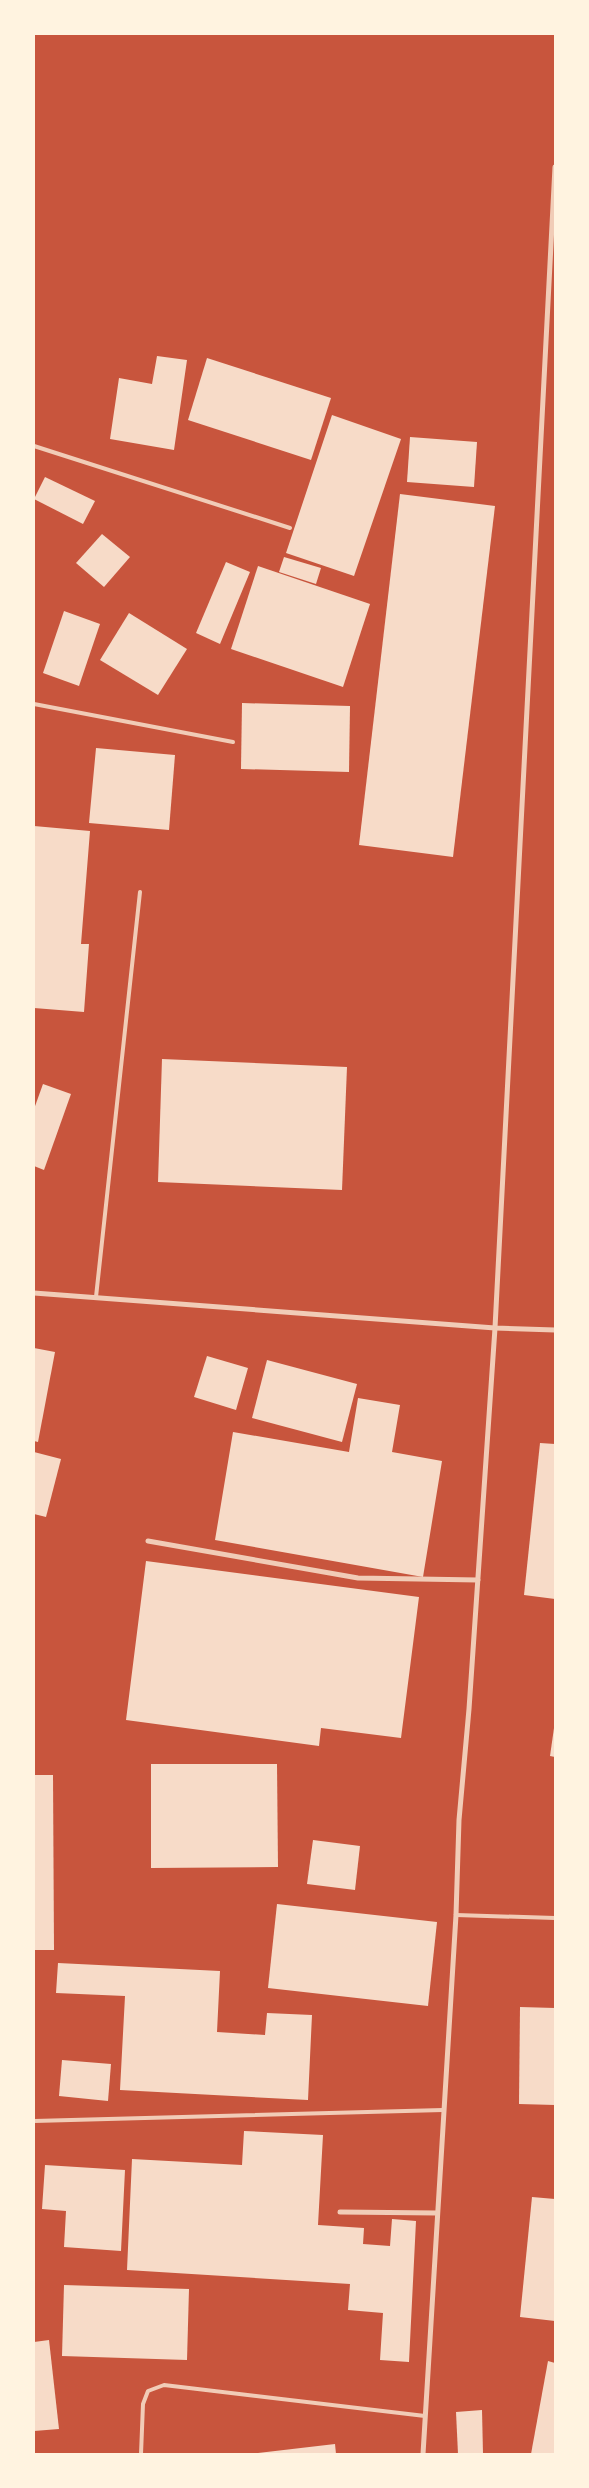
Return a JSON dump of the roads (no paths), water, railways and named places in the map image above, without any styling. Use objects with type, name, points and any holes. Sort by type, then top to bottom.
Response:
[{"type":"street","points":[[423,2454],[456,1915],[460,1820],[494,1328],[555,167]]},
{"type":"street","points":[[34,1294],[96,1297],[494,1328],[555,1330]]},
{"type":"street","points":[[148,1541],[358,1578],[478,1580]]},
{"type":"street","points":[[340,2212],[437,2213]]},
{"type":"lane","points":[[34,446],[290,528]]},
{"type":"lane","points":[[34,704],[233,742]]},
{"type":"lane","points":[[96,1297],[140,892]]},
{"type":"lane","points":[[456,1915],[555,1918]]},
{"type":"lane","points":[[34,2121],[443,2110]]},
{"type":"lane","points":[[141,2454],[142,2404],[148,2391],[164,2385],[425,2416]]}]
